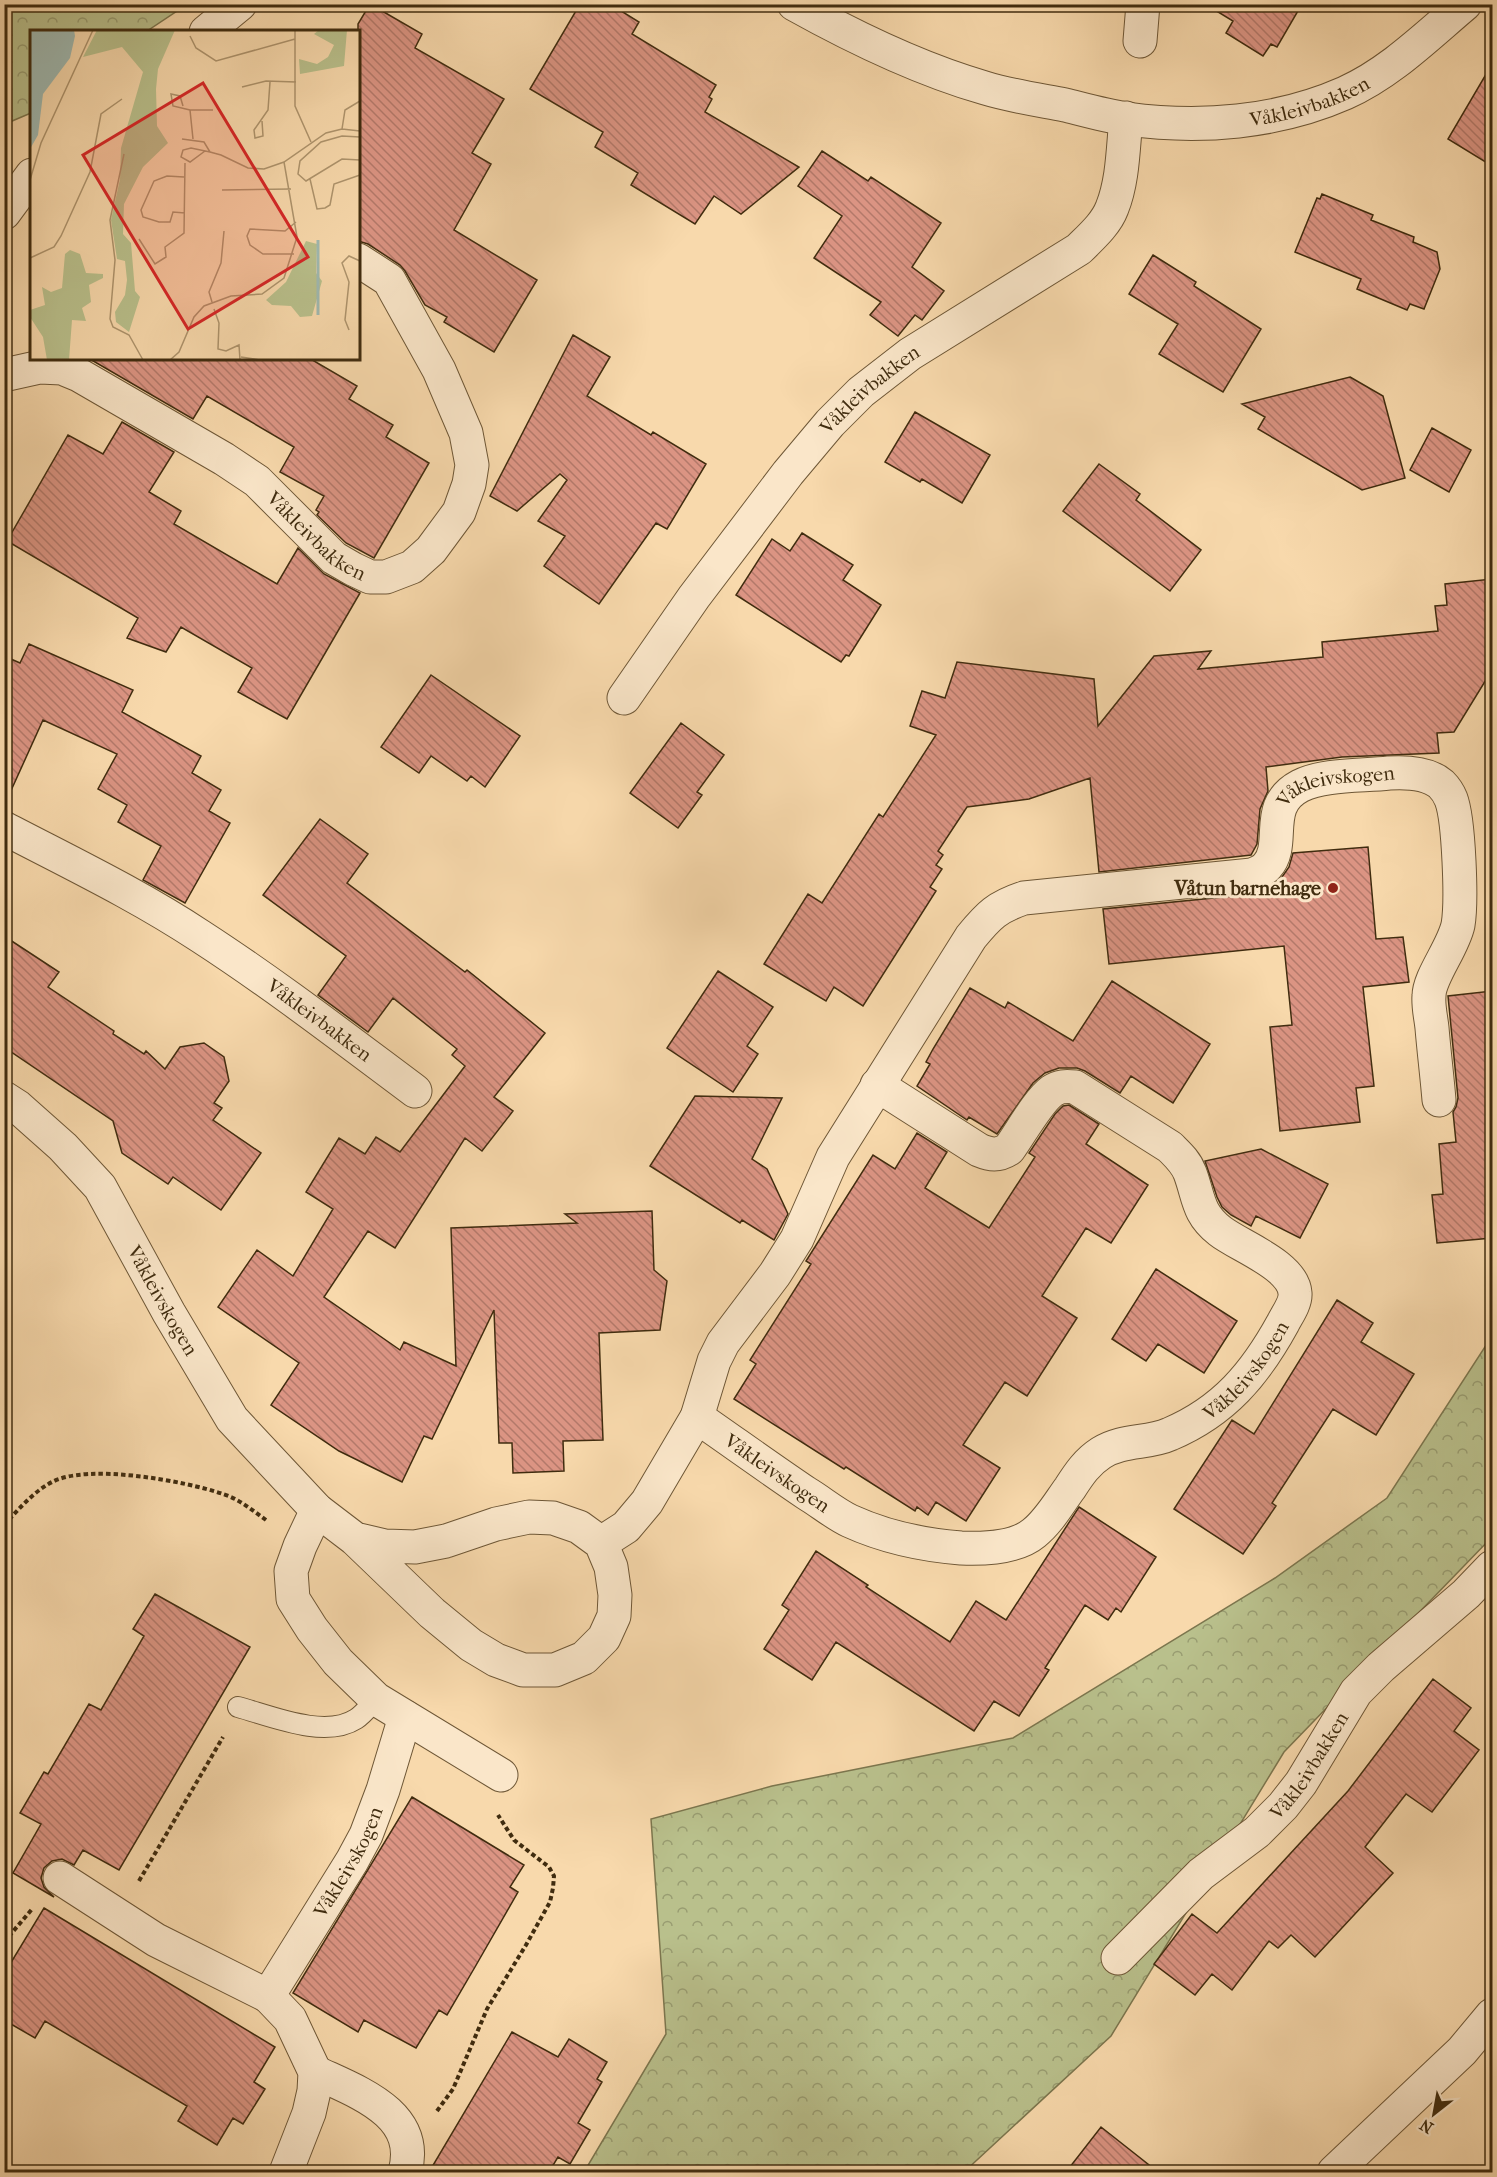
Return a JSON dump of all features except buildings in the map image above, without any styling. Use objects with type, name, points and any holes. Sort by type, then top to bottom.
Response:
[{"type":"street","points":[[208,30],[240,4]]},
{"type":"street","name":"Våkleivbakken","points":[[795,4],[918,65],[986,88],[1126,118],[1220,123],[1262,118],[1308,107],[1370,81],[1409,52],[1465,4]]},
{"type":"street","points":[[1140,41],[1143,4]]},
{"type":"street","name":"Våkleivbakken","points":[[624,698],[694,597],[788,473],[837,415],[861,392],[910,354],[1079,249],[1099,229],[1112,210],[1119,184],[1126,118]]},
{"type":"street","points":[[4,213],[30,178]]},
{"type":"street","name":"Våkleivbakken","points":[[4,375],[40,367],[62,368],[79,375],[224,459],[257,481],[334,558],[370,577],[386,577],[412,567],[438,541],[459,512],[469,484],[472,465],[466,433],[439,370],[389,280],[360,261]]},
{"type":"street","name":"Våkleivskogen","points":[[601,1543],[626,1527],[647,1502],[697,1417],[714,1361],[723,1343],[759,1298],[797,1239],[833,1157],[971,937],[986,919],[1004,905],[1024,898],[1252,875],[1266,867],[1274,855],[1278,813],[1282,801],[1300,786],[1318,780],[1397,773],[1422,775],[1440,783],[1452,800],[1461,901],[1457,926],[1449,951],[1428,994],[1439,1100]]},
{"type":"street","name":"Våkleivbakken","points":[[4,828],[92,872],[198,935],[261,977],[416,1091]]},
{"type":"street","name":"Våkleivskogen","points":[[697,1417],[848,1521],[918,1543],[963,1548],[990,1548],[1015,1543],[1033,1534],[1085,1466],[1102,1452],[1122,1444],[1167,1436],[1195,1422],[1230,1398],[1269,1349],[1292,1306],[1295,1293],[1291,1281],[1281,1269],[1220,1232],[1209,1221],[1200,1208],[1190,1172],[1170,1146],[1075,1087],[1064,1086],[1052,1091],[1043,1100],[1009,1149],[1001,1155],[990,1154],[979,1150],[877,1085]]},
{"type":"street","name":"Våkleivskogen","points":[[4,1098],[18,1107],[63,1147],[100,1187],[169,1313],[232,1419],[317,1510],[355,1539],[432,1613],[471,1645],[496,1660],[523,1670],[555,1670],[584,1658],[604,1638],[614,1616],[615,1595],[611,1567],[601,1543],[579,1527],[553,1518],[529,1517],[496,1524],[446,1541],[415,1547],[385,1546],[355,1539]]},
{"type":"street","points":[[317,1510],[291,1571],[293,1599],[312,1629],[338,1662],[376,1699],[501,1775]]},
{"type":"street","name":"Våkleivbakken","points":[[1118,1958],[1201,1874],[1257,1832],[1277,1812],[1301,1783],[1356,1692],[1381,1667],[1466,1594],[1492,1567]]},
{"type":"street","name":"Våkleivskogen","points":[[268,1996],[366,1835],[383,1790],[405,1717]]},
{"type":"street","points":[[60,1878],[156,1940],[268,1996],[290,2019],[315,2073],[309,2113],[286,2172]]},
{"type":"street","points":[[1334,2172],[1462,2051],[1492,2015]]},
{"type":"street","points":[[315,2073],[372,2099],[388,2112],[402,2129],[408,2148],[405,2172]]},
{"type":"lane","points":[[243,1708],[298,1724],[326,1727],[344,1725],[358,1718],[376,1699]]},
{"type":"path","points":[[4,1525],[28,1499],[53,1482],[96,1473],[130,1475],[224,1494],[243,1504],[300,1546]]},
{"type":"path","points":[[116,1915],[219,1743],[243,1708]]},
{"type":"path","points":[[402,2129],[436,2112],[453,2089],[487,2009],[550,1902],[554,1888],[554,1875],[549,1867],[514,1840],[498,1813],[495,1801],[501,1775]]},
{"type":"green space","points":[[5,4],[186,4],[148,30],[30,30],[30,113],[5,124]]},
{"type":"green space","points":[[1492,1336],[1492,1537],[1284,1752],[1111,2036],[964,2172],[584,2172],[666,2034],[651,1819],[772,1786],[1013,1738],[1275,1578],[1387,1498]]},
{"type":"place","name":"Våtun barnehage","points":[[1333,888]]}]
